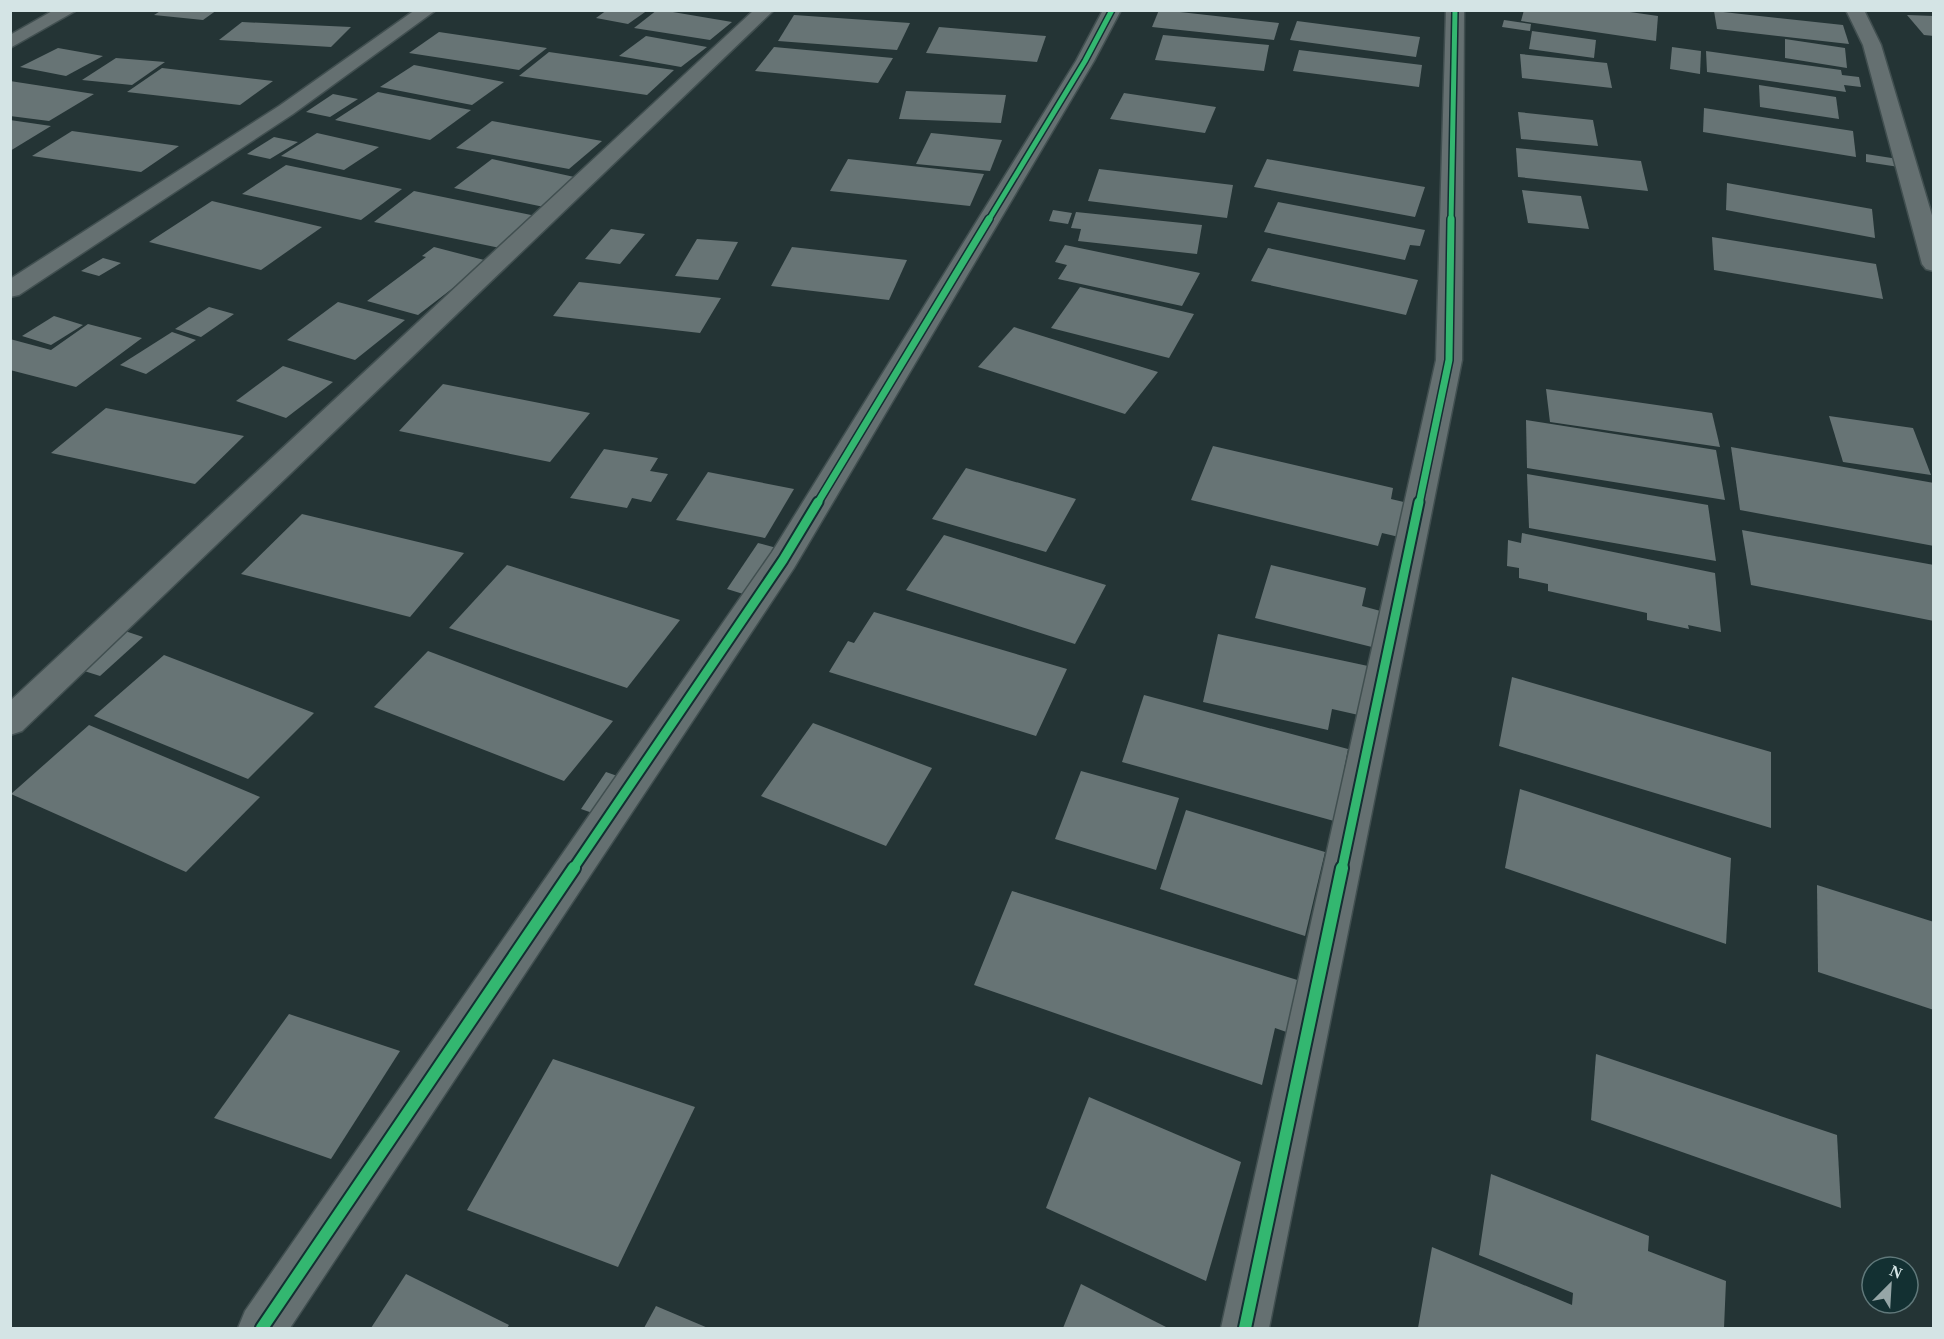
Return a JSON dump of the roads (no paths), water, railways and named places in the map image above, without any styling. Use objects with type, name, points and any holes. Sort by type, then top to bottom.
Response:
[{"type":"street","points":[[10,43],[68,10]]},
{"type":"street","points":[[10,290],[286,110],[427,10]]},
{"type":"street","points":[[10,722],[765,10]]},
{"type":"street","points":[[262,1329],[783,560],[1085,61],[1112,10]]},
{"type":"street","points":[[1245,1329],[1449,360],[1455,10]]},
{"type":"street","points":[[1855,10],[1872,45],[1934,264]]}]
